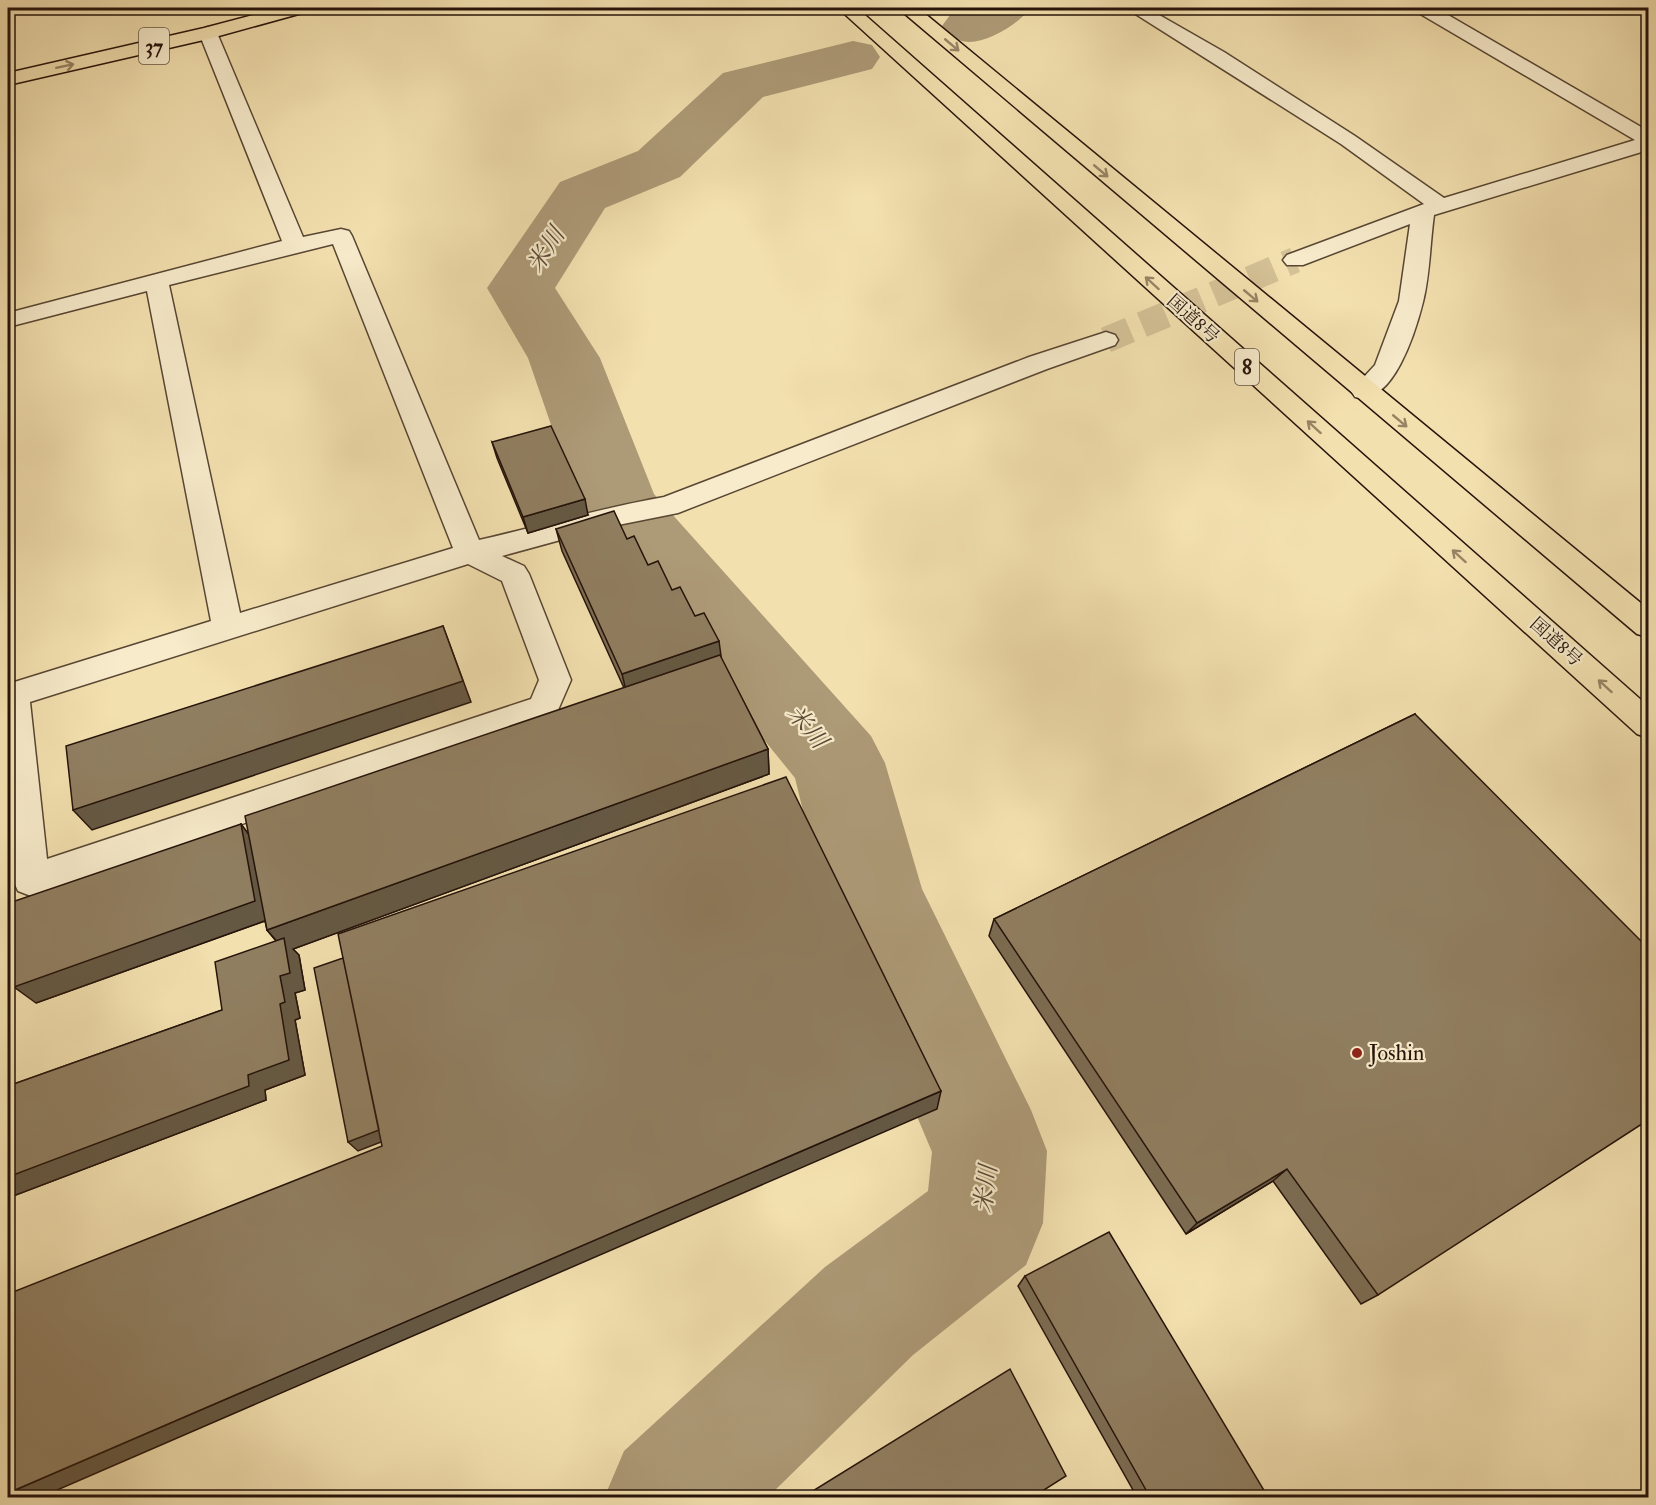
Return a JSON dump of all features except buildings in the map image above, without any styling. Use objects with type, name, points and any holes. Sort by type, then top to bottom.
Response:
[{"type":"main road","name":"37","points":[[8,79],[208,33],[299,8]]},
{"type":"main road","name":"国道8号","points":[[847,8],[1648,725]]},
{"type":"main road","points":[[907,8],[1648,626]]},
{"type":"street","points":[[1135,8],[1217,56],[1348,140],[1433,209]]},
{"type":"street","points":[[1424,8],[1648,141]]},
{"type":"street","points":[[208,33],[295,245]]},
{"type":"street","points":[[1295,260],[1433,209],[1648,141]]},
{"type":"street","points":[[1364,391],[1387,368],[1411,301],[1433,209]]},
{"type":"street","points":[[8,320],[157,283],[295,245],[341,236],[471,553],[514,574],[555,680],[544,708],[32,880],[10,696],[471,553],[544,536],[607,517],[668,506],[1038,363],[1106,340]]},
{"type":"street","points":[[157,283],[228,629]]},
{"type":"waterway","points":[[969,26],[1004,8]]},
{"type":"waterway","name":"米川","points":[[671,1498],[869,1311],[984,1223],[990,1151],[873,893],[838,763],[619,506],[564,358],[521,288],[582,195],[659,164],[743,85],[853,57]]},
{"type":"tunnel","points":[[1106,340],[1295,260]]},
{"type":"place","name":"Joshin","points":[[1357,1053]]}]
